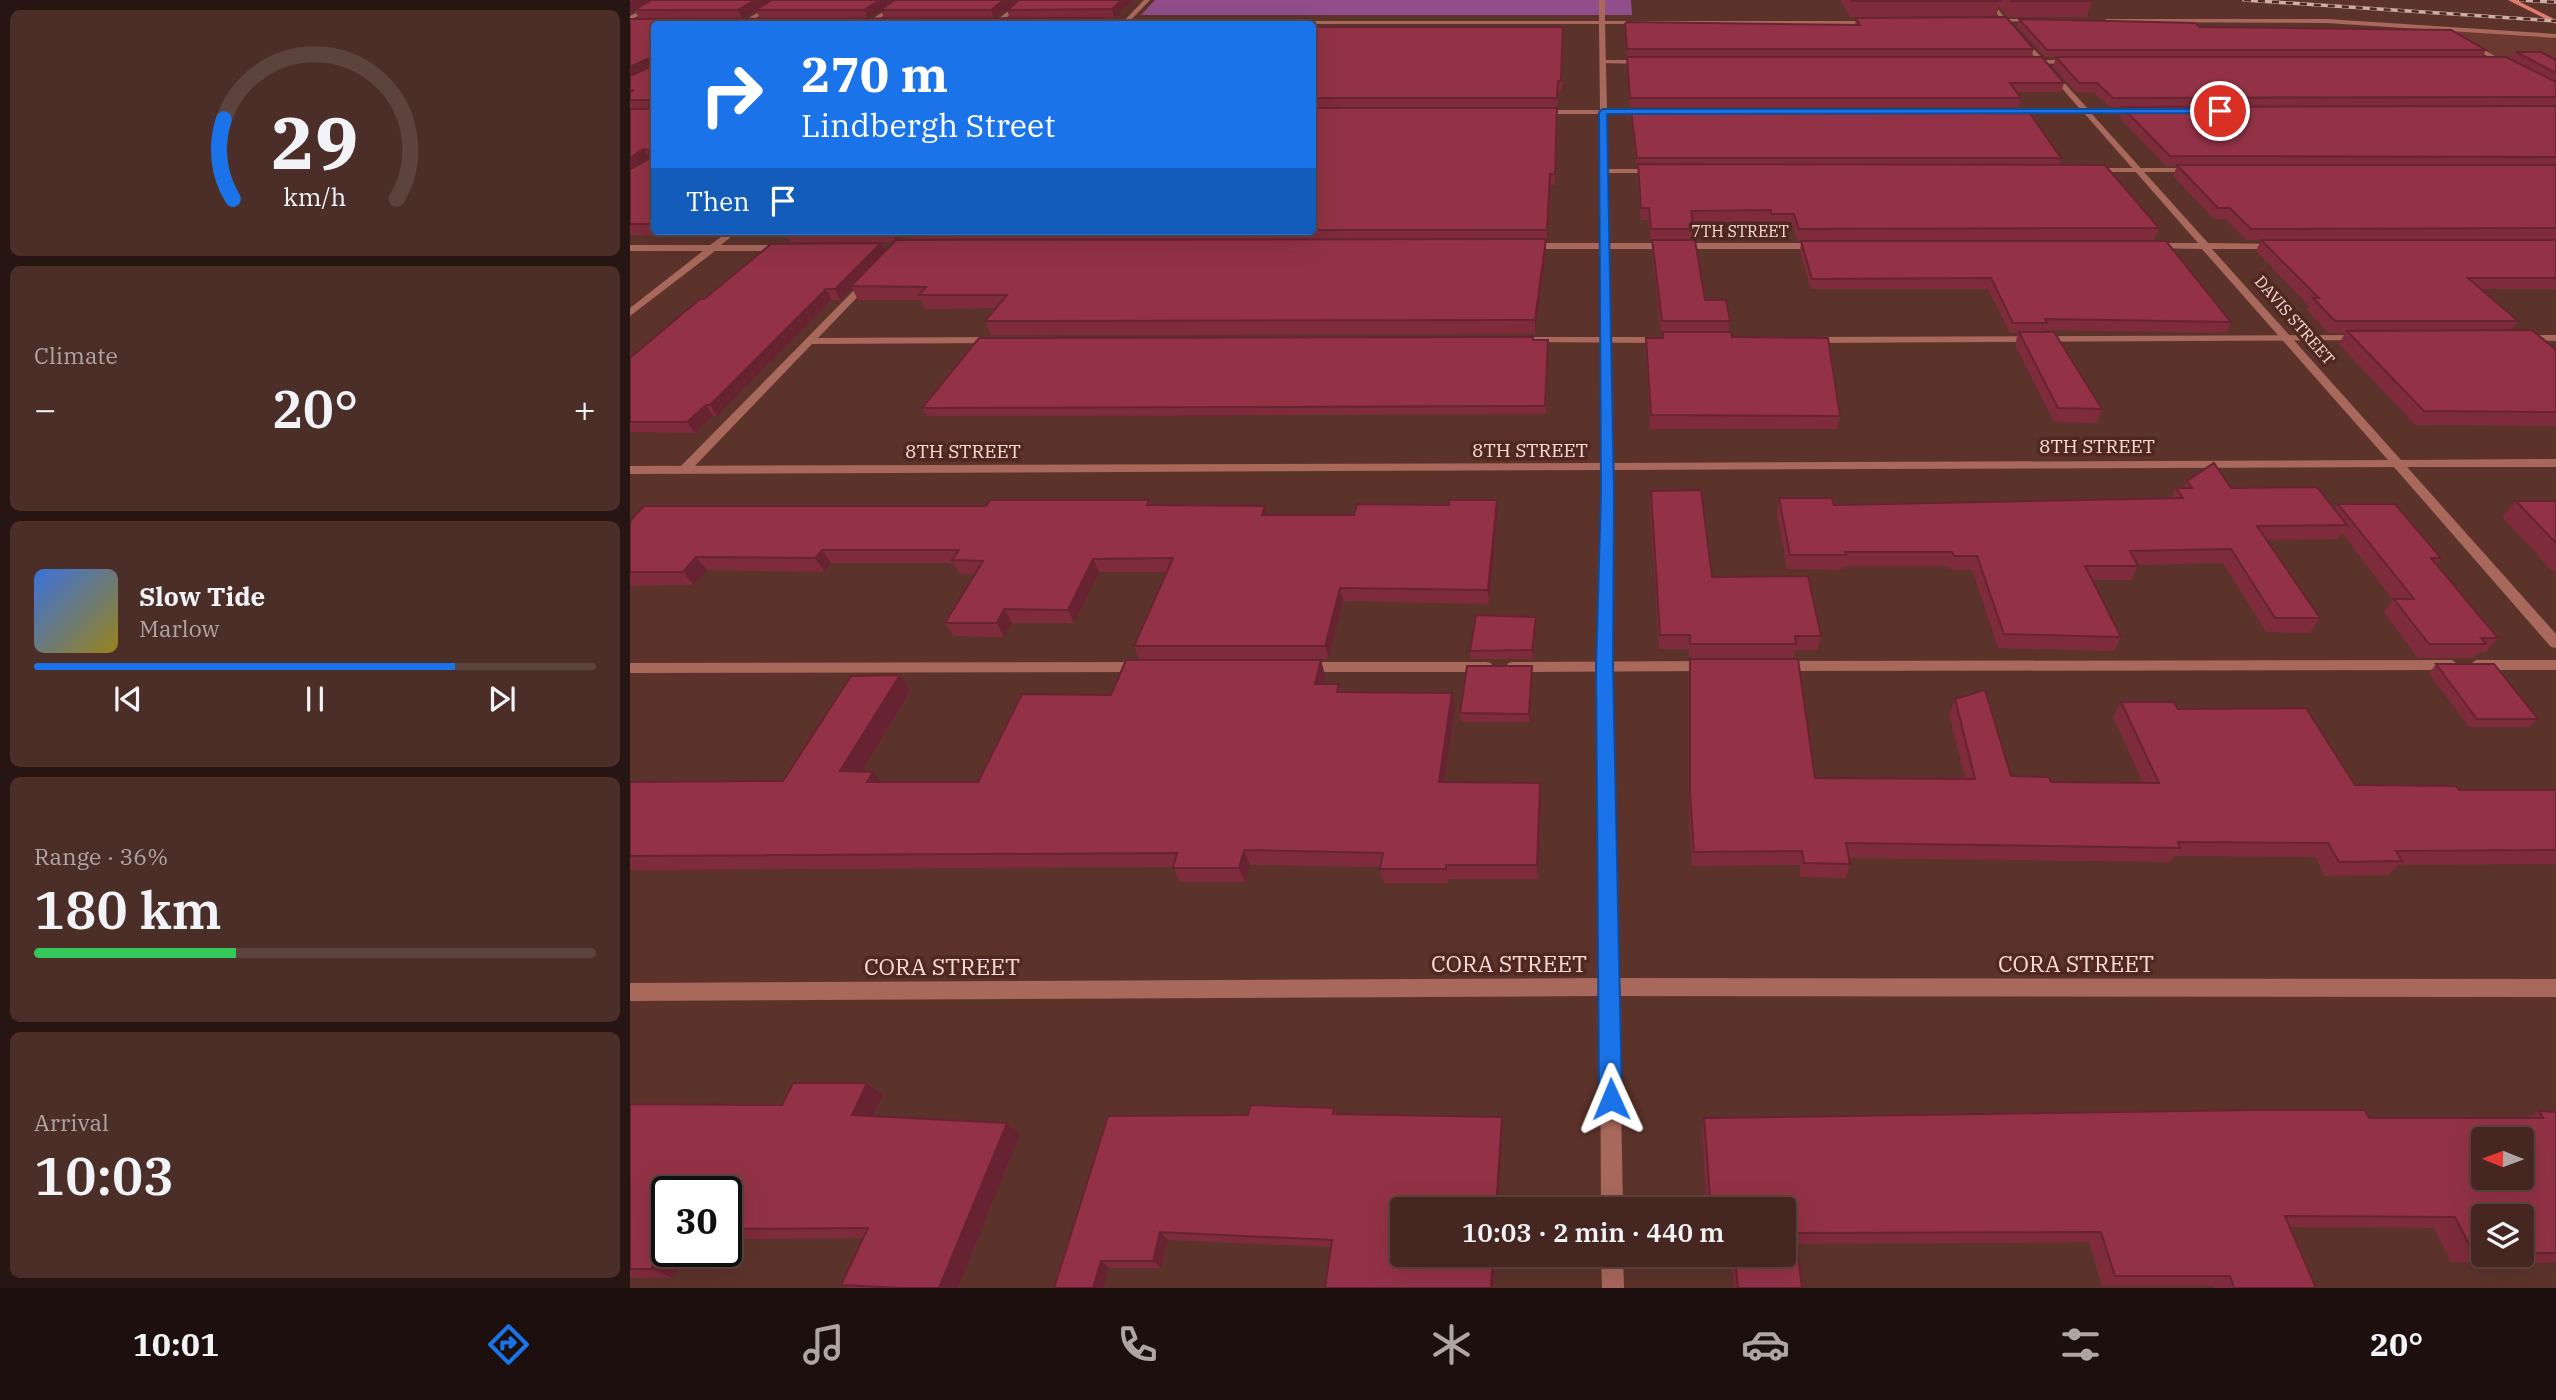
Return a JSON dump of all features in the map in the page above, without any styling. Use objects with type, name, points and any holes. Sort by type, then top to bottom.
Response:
[{"type":"main road","points":[[2511,0],[2556,22]]},
{"type":"street","points":[[630,18],[667,0]]},
{"type":"street","points":[[744,21],[785,0]]},
{"type":"street","points":[[873,21],[906,0]]},
{"type":"street","points":[[997,21],[1026,0]]},
{"type":"street","points":[[1127,21],[1147,0]]},
{"type":"street","points":[[1602,0],[1607,467],[1605,666],[1612,1197]]},
{"type":"street","name":"DAVIS STREET","points":[[1988,0],[2556,643]]},
{"type":"street","points":[[1987,22],[2052,21]]},
{"type":"street","points":[[2093,21],[2316,21],[2556,36]]},
{"type":"street","points":[[1316,23],[1876,22]]},
{"type":"street","points":[[630,23],[643,23]]},
{"type":"street","points":[[2442,28],[2512,68]]},
{"type":"street","points":[[1602,62],[1649,62]]},
{"type":"street","points":[[2020,62],[2076,62]]},
{"type":"street","points":[[2488,62],[2502,62]]},
{"type":"street","points":[[2000,111],[2151,111]]},
{"type":"street","points":[[1534,112],[1665,112]]},
{"type":"street","points":[[2083,170],[2204,170]]},
{"type":"street","points":[[1604,172],[1668,171]]},
{"type":"street","points":[[630,313],[729,235]]},
{"type":"street","name":"7TH STREET","points":[[1521,246],[1830,246]]},
{"type":"street","points":[[2147,246],[2287,246]]},
{"type":"street","points":[[630,248],[794,247]]},
{"type":"street","points":[[685,469],[878,271]]},
{"type":"street","points":[[1797,340],[2371,338]]},
{"type":"street","points":[[2516,338],[2556,338]]},
{"type":"street","points":[[1522,340],[1673,340]]},
{"type":"street","points":[[810,341],[1005,341]]},
{"type":"street","name":"8TH STREET","points":[[630,470],[1607,467],[1641,464],[2556,463]]},
{"type":"street","points":[[1774,666],[2556,665]]},
{"type":"street","points":[[1292,667],[1718,666]]},
{"type":"street","points":[[630,668],[1154,667]]},
{"type":"street","name":"CORA STREET","points":[[630,992],[2556,988]]},
{"type":"street","points":[[1612,1267],[1613,1288]]},
{"type":"shaded area","points":[[1155,0],[1631,0],[1632,15],[1141,15]]},
{"type":"shaded area","points":[[2438,28],[2556,36],[2556,93]]},
{"type":"building","points":[[652,0],[755,0],[738,10],[634,10]]},
{"type":"building","points":[[772,0],[880,0],[864,10],[755,10]]},
{"type":"building","points":[[895,0],[1004,0],[991,10],[880,10]]},
{"type":"building","points":[[1019,0],[1122,0],[1112,9],[1007,10]]},
{"type":"building","points":[[1999,0],[2000,1],[1852,1]]},
{"type":"building","points":[[2091,0],[2092,1],[2011,1]]},
{"type":"building","points":[[2006,17],[2034,49],[1627,49],[1625,24],[1860,25],[1856,18]]},
{"type":"building","points":[[1102,18],[1098,21],[651,21],[651,224],[630,224],[630,169],[649,159],[649,150],[643,149],[630,158],[630,109],[648,109],[650,100],[630,100],[630,92],[634,90],[630,90],[630,76],[650,67],[649,58],[630,67],[630,19]]},
{"type":"building","points":[[2019,19],[2195,23],[2200,27],[2451,30],[2486,50],[2047,50]]},
{"type":"building","points":[[1316,27],[1563,27],[1561,81],[1558,81],[1557,98],[1316,98]]},
{"type":"building","points":[[2516,52],[2541,52],[2556,60],[2556,73]]},
{"type":"building","points":[[1627,57],[2042,57],[2064,83],[2010,83],[2021,98],[1630,98]]},
{"type":"building","points":[[2056,57],[2506,57],[2556,82],[2556,97],[2113,98],[2097,83],[2079,83]]},
{"type":"building","points":[[2556,106],[2556,157],[2170,156],[2122,107]]},
{"type":"building","points":[[1316,108],[1557,108],[1555,174],[1550,174],[1547,230],[1316,230]]},
{"type":"building","points":[[2027,109],[2061,158],[1637,158],[1631,110]]},
{"type":"building","points":[[1638,164],[2105,165],[2159,228],[1799,229],[1794,214],[1771,214],[1771,210],[1691,211],[1694,229],[1651,229],[1649,208],[1641,208]]},
{"type":"building","points":[[2177,165],[2556,165],[2556,228],[2251,229],[2230,208],[2218,208]]},
{"type":"building","points":[[1546,239],[1535,320],[985,321],[1007,295],[919,295],[926,287],[851,286],[896,240]]},
{"type":"building","points":[[1652,240],[1695,240],[1705,300],[1726,300],[1730,321],[1662,321]]},
{"type":"building","points":[[2261,240],[2556,240],[2556,278],[2468,278],[2518,321],[2335,321],[2313,298],[2319,298]]},
{"type":"building","points":[[1801,241],[2166,241],[2231,322],[2045,319],[2047,323],[2013,323],[1991,278],[1812,279]]},
{"type":"building","points":[[881,243],[835,289],[826,289],[710,405],[706,405],[687,422],[630,422],[630,358],[771,244]]},
{"type":"building","points":[[2532,330],[2556,350],[2556,412],[2424,411],[2347,331]]},
{"type":"building","points":[[1663,332],[1731,332],[1732,337],[1828,338],[1840,416],[1651,415],[1646,338],[1663,338]]},
{"type":"building","points":[[2019,332],[2054,332],[2102,409],[2058,408]]},
{"type":"building","points":[[1533,337],[1533,340],[1548,340],[1545,406],[922,408],[979,338]]},
{"type":"building","points":[[2214,463],[2231,488],[2317,487],[2347,525],[2257,526],[2320,618],[2275,618],[2231,549],[2130,551],[2138,566],[2085,566],[2121,637],[2004,634],[1977,556],[1954,556],[1952,552],[1790,555],[1779,498],[1832,498],[1834,505],[2183,498],[2176,488],[2192,488],[2187,481]]},
{"type":"building","points":[[1701,490],[1712,577],[1808,576],[1821,636],[1795,636],[1796,644],[1690,644],[1690,635],[1660,635],[1651,491]]},
{"type":"building","points":[[990,500],[1149,500],[1147,505],[1265,506],[1262,515],[1354,515],[1357,504],[1449,505],[1449,500],[1497,500],[1488,590],[1340,588],[1325,646],[1134,646],[1173,558],[1093,559],[1068,610],[1004,609],[997,623],[945,623],[983,561],[952,560],[959,550],[822,550],[815,558],[696,557],[683,572],[630,572],[630,521],[644,506],[986,506]]},
{"type":"building","points":[[2516,501],[2556,501],[2556,543]]},
{"type":"building","points":[[2338,504],[2395,504],[2441,558],[2431,558],[2498,638],[2481,638],[2486,644],[2429,644],[2394,599],[2414,599]]},
{"type":"building","points":[[1476,615],[1536,617],[1532,650],[1470,651]]},
{"type":"building","points":[[1690,659],[1798,659],[1815,778],[1975,779],[1955,699],[1985,690],[2011,776],[2049,777],[2051,782],[2159,783],[2121,702],[2174,702],[2178,709],[2306,708],[2355,785],[2456,786],[2459,790],[2556,790],[2556,850],[2396,851],[2402,861],[2339,862],[2328,843],[2178,842],[2180,848],[1846,843],[1850,864],[1804,863],[1802,851],[1694,852],[1690,794]]},
{"type":"building","points":[[1126,660],[1321,660],[1315,684],[1339,684],[1337,692],[1452,693],[1439,782],[1540,783],[1537,865],[1446,865],[1446,869],[1380,869],[1383,853],[1244,850],[1239,868],[1173,868],[1177,853],[630,856],[630,782],[783,781],[851,676],[900,675],[840,771],[873,772],[867,782],[978,782],[1022,694],[1111,695]]},
{"type":"building","points":[[2436,664],[2494,664],[2538,719],[2477,719]]},
{"type":"building","points":[[1467,666],[1532,666],[1529,714],[1460,713]]},
{"type":"building","points":[[793,1083],[867,1083],[852,1115],[1007,1123],[939,1288],[841,1285],[868,1228],[742,1229],[742,1176],[651,1176],[652,1267],[630,1269],[630,1104],[782,1105]]},
{"type":"building","points":[[1251,1105],[1334,1108],[1333,1114],[1502,1117],[1497,1197],[1390,1197],[1390,1267],[1492,1267],[1491,1288],[1325,1288],[1332,1240],[1160,1232],[1153,1261],[1101,1261],[1093,1288],[1054,1288],[1108,1116],[1248,1115]]},
{"type":"building","points":[[2365,1110],[2369,1118],[2543,1118],[2539,1111],[2556,1112],[2556,1253],[2534,1253],[2534,1204],[2471,1204],[2471,1248],[2455,1217],[2285,1216],[2316,1288],[2234,1288],[2230,1276],[2115,1276],[2101,1232],[1796,1233],[1796,1197],[1710,1197],[1704,1118]]},
{"type":"building","points":[[1796,1241],[1802,1288],[1738,1288],[1736,1267],[1796,1267]]},
{"type":"railway","points":[[2244,0],[2556,21]]},
{"type":"railway","points":[[2519,0],[2556,2]]},
{"type":"route","points":[[1611,1099],[1605,666],[1608,494],[1603,112],[2220,111]]}]
